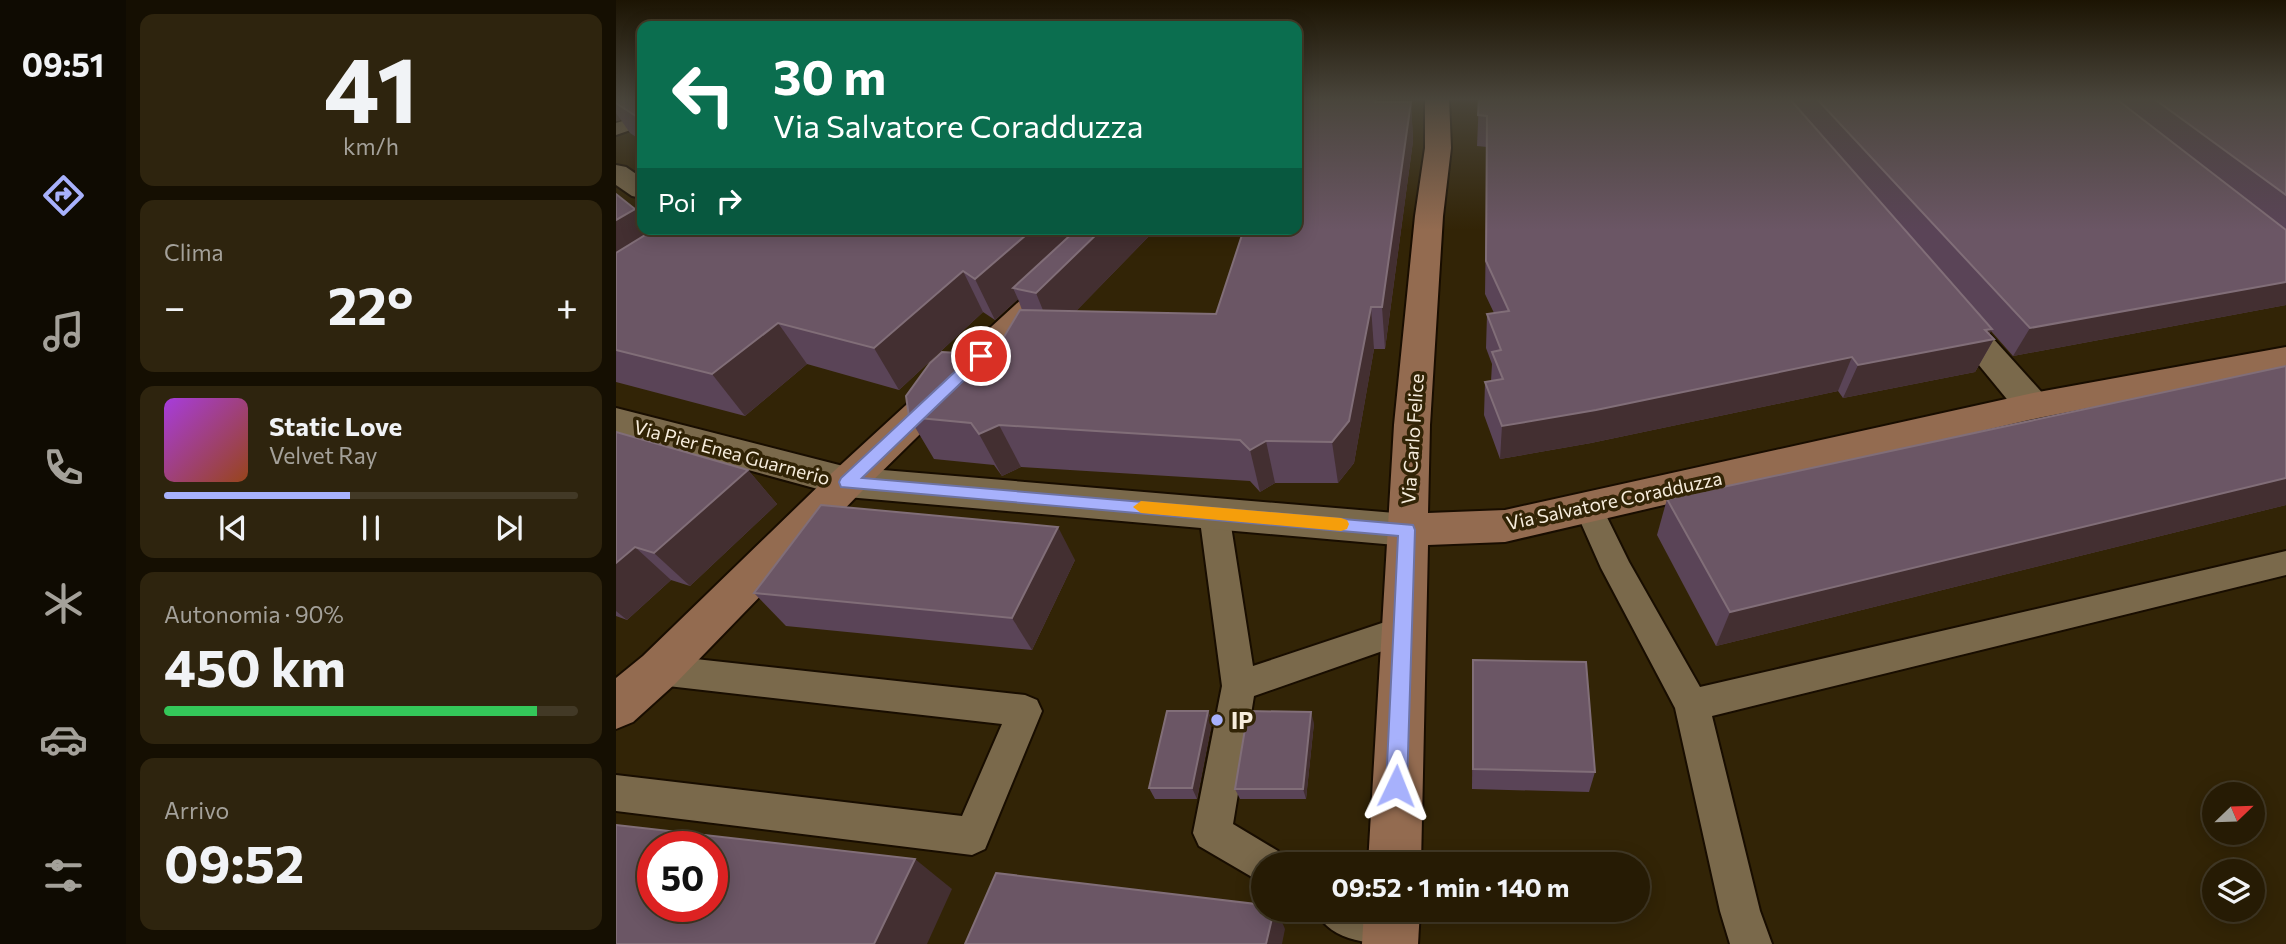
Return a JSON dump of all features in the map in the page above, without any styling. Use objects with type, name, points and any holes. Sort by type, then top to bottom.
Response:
[{"type":"main road","name":"Via Carlo Felice","points":[[1394,852],[1407,530],[1421,310],[1438,142]]},
{"type":"main road","points":[[616,707],[659,670],[847,482],[1109,235]]},
{"type":"main road","name":"Via Salvatore Coradduzza","points":[[1407,530],[1505,526],[2033,406],[2286,358]]},
{"type":"main road","points":[[1390,944],[1391,922]]},
{"type":"street","points":[[616,173],[637,187]]},
{"type":"street","points":[[1936,293],[2033,406]]},
{"type":"street","name":"Via Pier Enea Guarnerio","points":[[616,421],[847,482]]},
{"type":"street","name":"Via Salvatore Coradduzza","points":[[847,482],[1407,530]]},
{"type":"lane","points":[[1588,507],[1616,568],[1692,705],[1737,898],[1751,944]]},
{"type":"lane","points":[[1214,513],[1239,686],[1212,833],[1251,857]]},
{"type":"lane","points":[[1692,705],[2286,563]]},
{"type":"lane","points":[[1239,686],[1403,630]]},
{"type":"lane","points":[[616,793],[972,836],[1025,711],[659,670]]},
{"type":"lane","points":[[1354,922],[1390,944]]},
{"type":"building","points":[[1302,142],[1405,142],[1382,307],[1371,307],[1349,421],[1332,442],[1266,441],[1250,450],[1240,440],[999,425],[979,434],[971,423],[909,417],[906,396],[930,363],[942,352],[993,355],[1020,310],[1216,314],[1242,235],[1302,235]]},
{"type":"building","points":[[1487,142],[1828,142],[1992,329],[1985,330],[1994,339],[1858,365],[1852,357],[1596,410],[1502,426],[1485,382],[1503,379],[1492,352],[1501,350],[1487,314],[1509,311],[1486,261]]},
{"type":"building","points":[[1857,142],[2172,142],[2286,230],[2286,282],[2030,328]]},
{"type":"building","points":[[2213,142],[2286,142],[2286,195]]},
{"type":"building","points":[[616,194],[635,209],[616,220]]},
{"type":"building","points":[[645,235],[1026,235],[975,279],[963,271],[874,348],[778,323],[712,374],[616,350],[616,253]]},
{"type":"building","points":[[1070,235],[1096,235],[1036,293],[1013,288]]},
{"type":"building","points":[[2286,366],[2286,478],[1730,612],[1667,499]]},
{"type":"building","points":[[616,432],[748,470],[654,553],[635,547],[616,563]]},
{"type":"building","points":[[821,505],[1058,527],[1012,618],[754,593]]},
{"type":"building","points":[[1473,660],[1586,662],[1595,772],[1473,769]]},
{"type":"building","points":[[1167,711],[1208,711],[1192,788],[1149,788]]},
{"type":"building","points":[[1248,711],[1311,712],[1303,789],[1235,789]]},
{"type":"building","points":[[616,825],[669,831],[637,831],[637,922],[728,922],[728,838],[915,859],[874,944],[616,944]]},
{"type":"building","points":[[996,873],[1251,903],[1251,922],[1271,922],[1266,944],[965,944]]},
{"type":"slow traffic","points":[[1141,507],[1341,524]]},
{"type":"place","name":"IP","points":[[1217,720]]},
{"type":"route","points":[[981,356],[847,482],[1407,530],[1396,786]]}]
